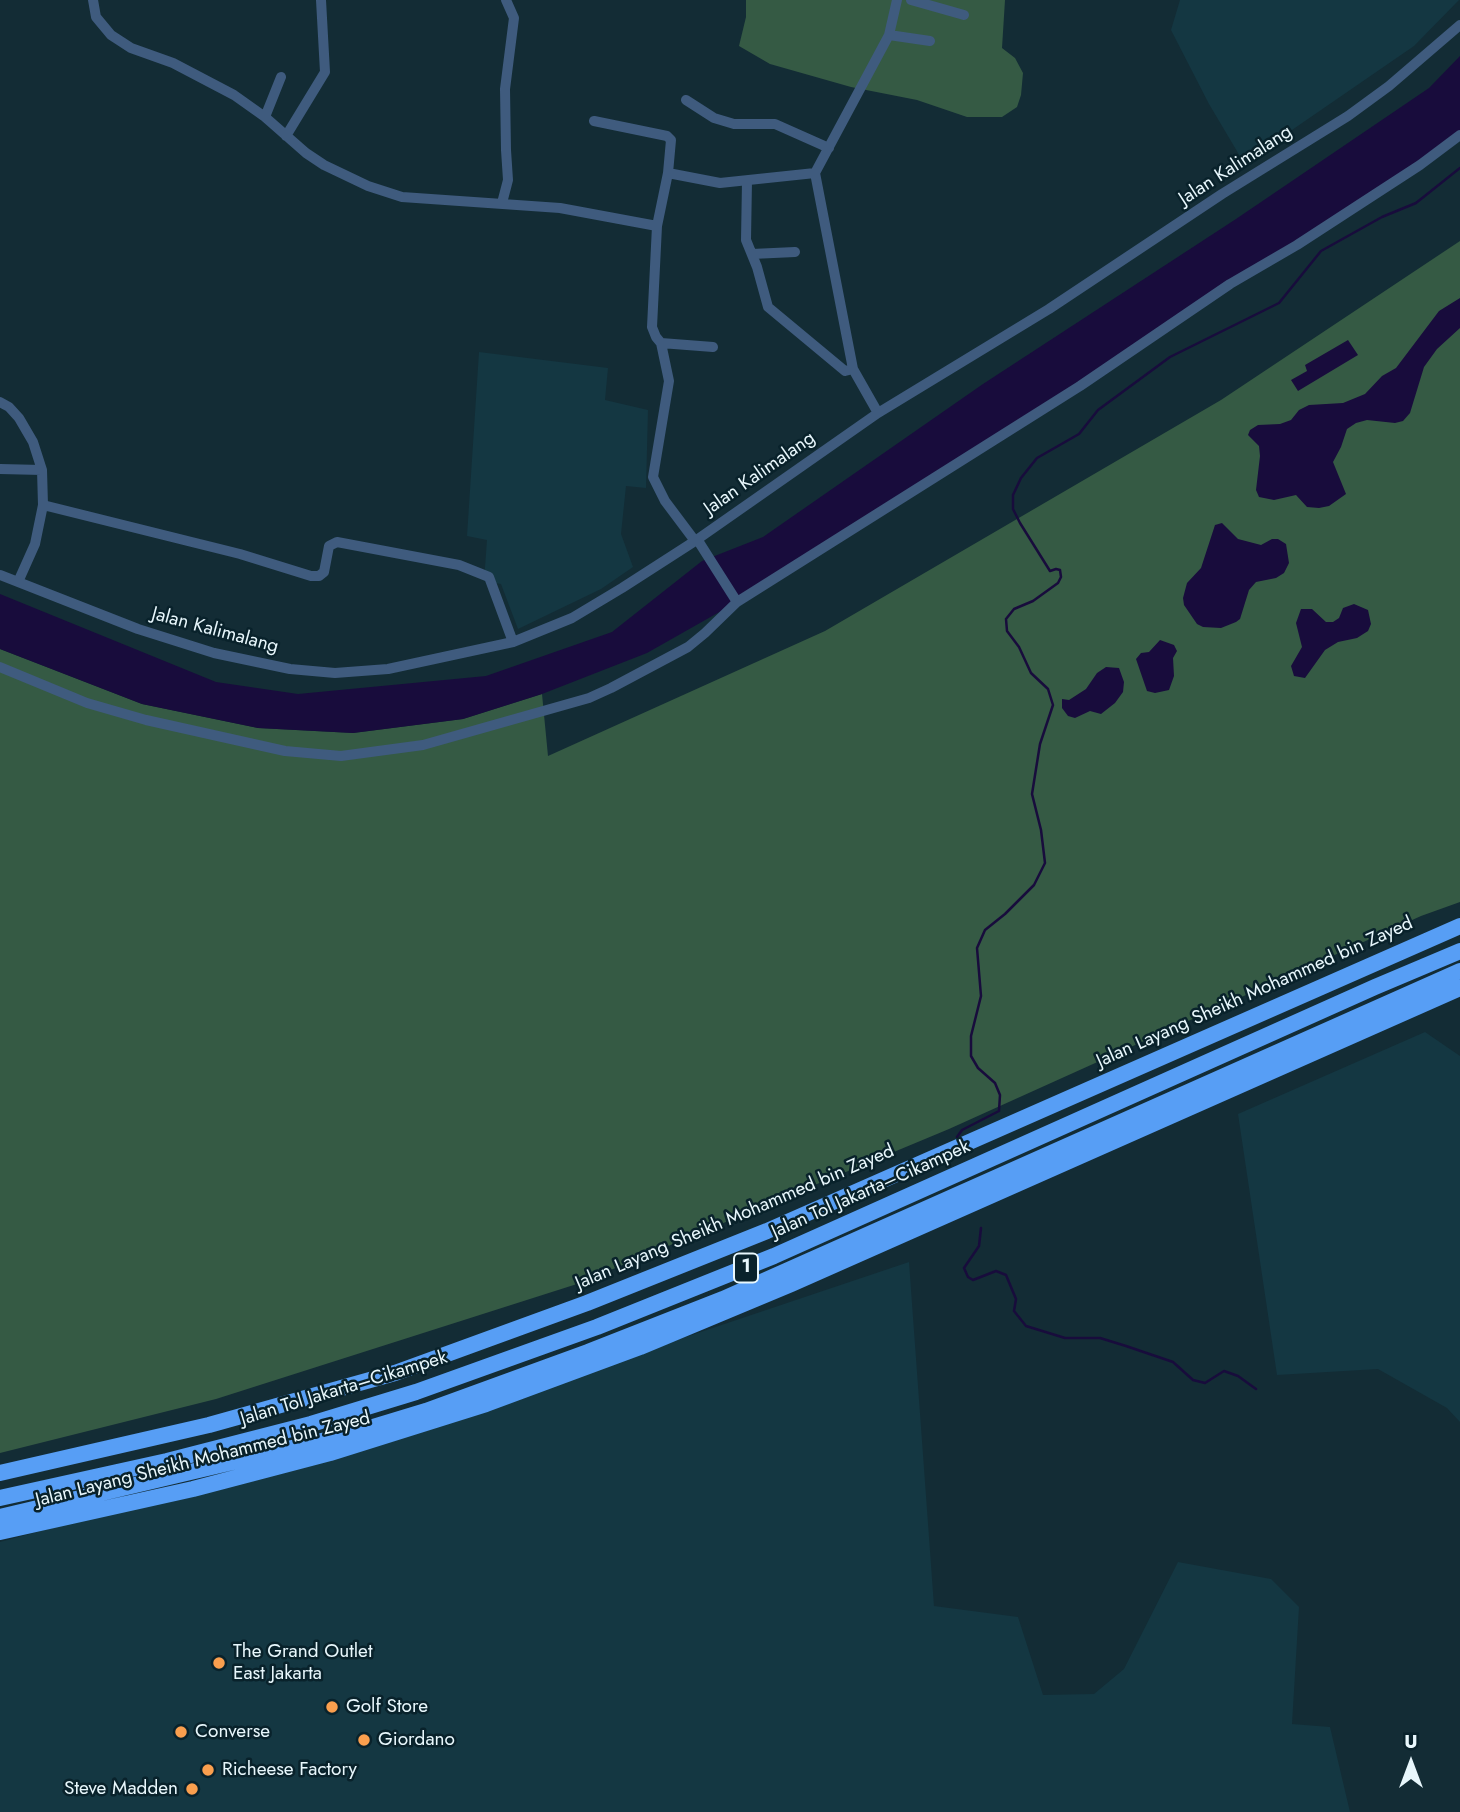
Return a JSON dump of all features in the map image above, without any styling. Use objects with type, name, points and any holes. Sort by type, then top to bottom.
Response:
[{"type":"highway","name":"Jalan Layang Sheikh Mohammed bin Zayed","points":[[0,1473],[209,1425],[395,1373],[587,1303],[767,1231],[1460,926]]},
{"type":"highway","name":"Jalan Tol Jakarta–Cikampek","points":[[0,1498],[167,1461],[311,1424],[426,1388],[597,1326],[774,1256],[1460,951]]},
{"type":"highway","name":"Jalan Tol Jakarta–Cikampek","points":[[0,1517],[347,1435],[426,1411],[576,1357],[723,1299],[1460,971]]},
{"type":"highway","name":"Jalan Layang Sheikh Mohammed bin Zayed","points":[[0,1532],[193,1489],[330,1453],[486,1404],[640,1347],[804,1279],[1460,988]]},
{"type":"street","points":[[93,0],[96,17],[111,35],[131,48],[173,62],[222,89],[265,117],[324,165],[368,186],[402,197],[560,208],[657,226]]},
{"type":"street","points":[[286,136],[325,72],[321,0]]},
{"type":"street","points":[[502,203],[509,180],[505,89],[514,18],[506,0]]},
{"type":"street","points":[[878,413],[853,369],[815,173],[889,35],[897,0]]},
{"type":"street","points":[[911,0],[964,15]]},
{"type":"street","name":"Jalan Kalimalang","points":[[0,575],[138,629],[214,653],[290,669],[335,673],[388,669],[513,642],[572,618],[698,542],[878,413],[1049,309],[1222,194],[1348,116],[1389,86],[1460,25]]},
{"type":"street","points":[[889,35],[930,40]]},
{"type":"street","points":[[265,117],[281,77]]},
{"type":"street","points":[[686,100],[714,118],[734,124],[775,124],[830,148]]},
{"type":"street","points":[[594,121],[667,136],[671,140],[668,173],[657,226],[653,327],[661,343],[669,381],[654,482],[735,598]]},
{"type":"street","points":[[0,667],[87,703],[146,720],[285,751],[341,756],[440,741],[601,693],[688,647],[705,634],[735,598],[1080,386],[1230,284],[1297,245],[1420,165],[1460,135]]},
{"type":"street","points":[[668,173],[720,183],[815,173]]},
{"type":"street","points":[[747,181],[746,240],[768,307],[845,371],[853,369]]},
{"type":"street","points":[[752,254],[795,252]]},
{"type":"street","points":[[661,343],[713,347]]},
{"type":"street","points":[[0,402],[19,418],[33,442],[43,470],[43,505],[35,544],[18,582]]},
{"type":"street","points":[[0,469],[43,470]]},
{"type":"street","points":[[43,505],[240,554],[311,576],[320,576],[324,572],[329,546],[337,542],[459,565],[489,577],[513,642]]},
{"type":"shaded area","points":[[1180,0],[1459,0],[1414,46],[1244,163],[1209,104],[1171,30]]},
{"type":"shaded area","points":[[1460,56],[1460,135],[737,602],[647,653],[542,694],[463,719],[353,733],[258,728],[142,704],[0,649],[0,594],[216,682],[298,694],[486,676],[612,632],[702,561],[763,537],[983,384],[1236,219],[1429,88]]},
{"type":"shaded area","points":[[1460,298],[1460,328],[1437,349],[1424,367],[1410,413],[1403,421],[1395,423],[1367,420],[1347,429],[1333,462],[1346,494],[1329,506],[1319,508],[1307,507],[1296,495],[1274,500],[1259,497],[1256,490],[1259,446],[1248,435],[1250,430],[1258,425],[1280,424],[1291,420],[1299,410],[1309,405],[1343,403],[1365,394],[1382,376],[1396,368],[1439,311]]},
{"type":"shaded area","points":[[1348,340],[1358,355],[1298,391],[1291,380],[1307,371],[1305,365]]},
{"type":"shaded area","points":[[479,352],[608,368],[605,400],[648,410],[646,488],[626,486],[621,534],[633,567],[601,589],[518,629],[501,584],[484,581],[487,540],[467,536]]},
{"type":"shaded area","points":[[1222,523],[1238,539],[1261,545],[1278,539],[1286,544],[1289,563],[1284,573],[1276,578],[1256,582],[1249,590],[1240,619],[1236,622],[1221,628],[1203,627],[1197,624],[1184,605],[1183,598],[1187,583],[1201,568],[1215,525]]},
{"type":"shaded area","points":[[1354,604],[1368,610],[1371,624],[1368,631],[1325,650],[1305,678],[1294,676],[1291,666],[1302,647],[1296,623],[1301,609],[1312,609],[1326,622],[1333,622],[1339,618],[1343,608]]},
{"type":"shaded area","points":[[1160,640],[1174,645],[1177,651],[1173,658],[1174,676],[1169,690],[1155,693],[1147,691],[1136,659],[1141,653],[1149,652]]},
{"type":"shaded area","points":[[1106,667],[1119,668],[1124,682],[1123,692],[1115,703],[1101,714],[1090,711],[1075,718],[1068,716],[1062,708],[1062,699],[1069,700],[1086,689],[1097,673]]},
{"type":"shaded area","points":[[1425,1032],[1460,1056],[1460,1422],[1447,1408],[1378,1369],[1277,1375],[1238,1114]]},
{"type":"shaded area","points":[[909,1262],[934,1606],[1018,1617],[1043,1695],[1094,1694],[1124,1669],[1178,1562],[1271,1579],[1299,1607],[1292,1724],[1330,1727],[1350,1812],[0,1812],[0,1542],[152,1501],[546,1384]]},
{"type":"green space","points":[[746,0],[1005,0],[1002,48],[1015,58],[1023,73],[1017,107],[1002,117],[967,117],[917,100],[851,87],[770,64],[739,46],[746,17]]},
{"type":"green space","points":[[1460,241],[1460,902],[1421,916],[949,1129],[577,1284],[216,1399],[0,1453],[0,649],[142,704],[258,728],[353,733],[463,719],[542,694],[548,756],[825,631],[1221,400]]},
{"type":"waterway","points":[[957,1137],[962,1130],[999,1111],[1000,1095],[995,1083],[978,1068],[971,1056],[971,1036],[981,996],[977,948],[985,930],[1034,885],[1045,863],[1041,830],[1032,794],[1040,744],[1053,705],[1048,689],[1031,673],[1019,647],[1007,631],[1006,619],[1014,609],[1033,601],[1058,583],[1061,577],[1060,570],[1050,571],[1013,509],[1013,495],[1021,478],[1037,458],[1079,434],[1098,410],[1170,357],[1279,303],[1321,251],[1382,217],[1416,203],[1460,168]]},
{"type":"waterway","points":[[981,1228],[979,1246],[964,1268],[968,1277],[973,1280],[996,1271],[1006,1275],[1016,1299],[1014,1311],[1026,1326],[1065,1338],[1100,1338],[1126,1346],[1173,1362],[1193,1380],[1205,1383],[1224,1371],[1238,1376],[1256,1389]]},
{"type":"place","name":"The Grand Outlet East Jakarta","points":[[219,1663]]},
{"type":"place","name":"Golf Store","points":[[332,1707]]},
{"type":"place","name":"Converse","points":[[181,1732]]},
{"type":"place","name":"Giordano","points":[[364,1740]]},
{"type":"place","name":"Richeese Factory","points":[[208,1770]]},
{"type":"place","name":"Steve Madden","points":[[192,1789]]}]
